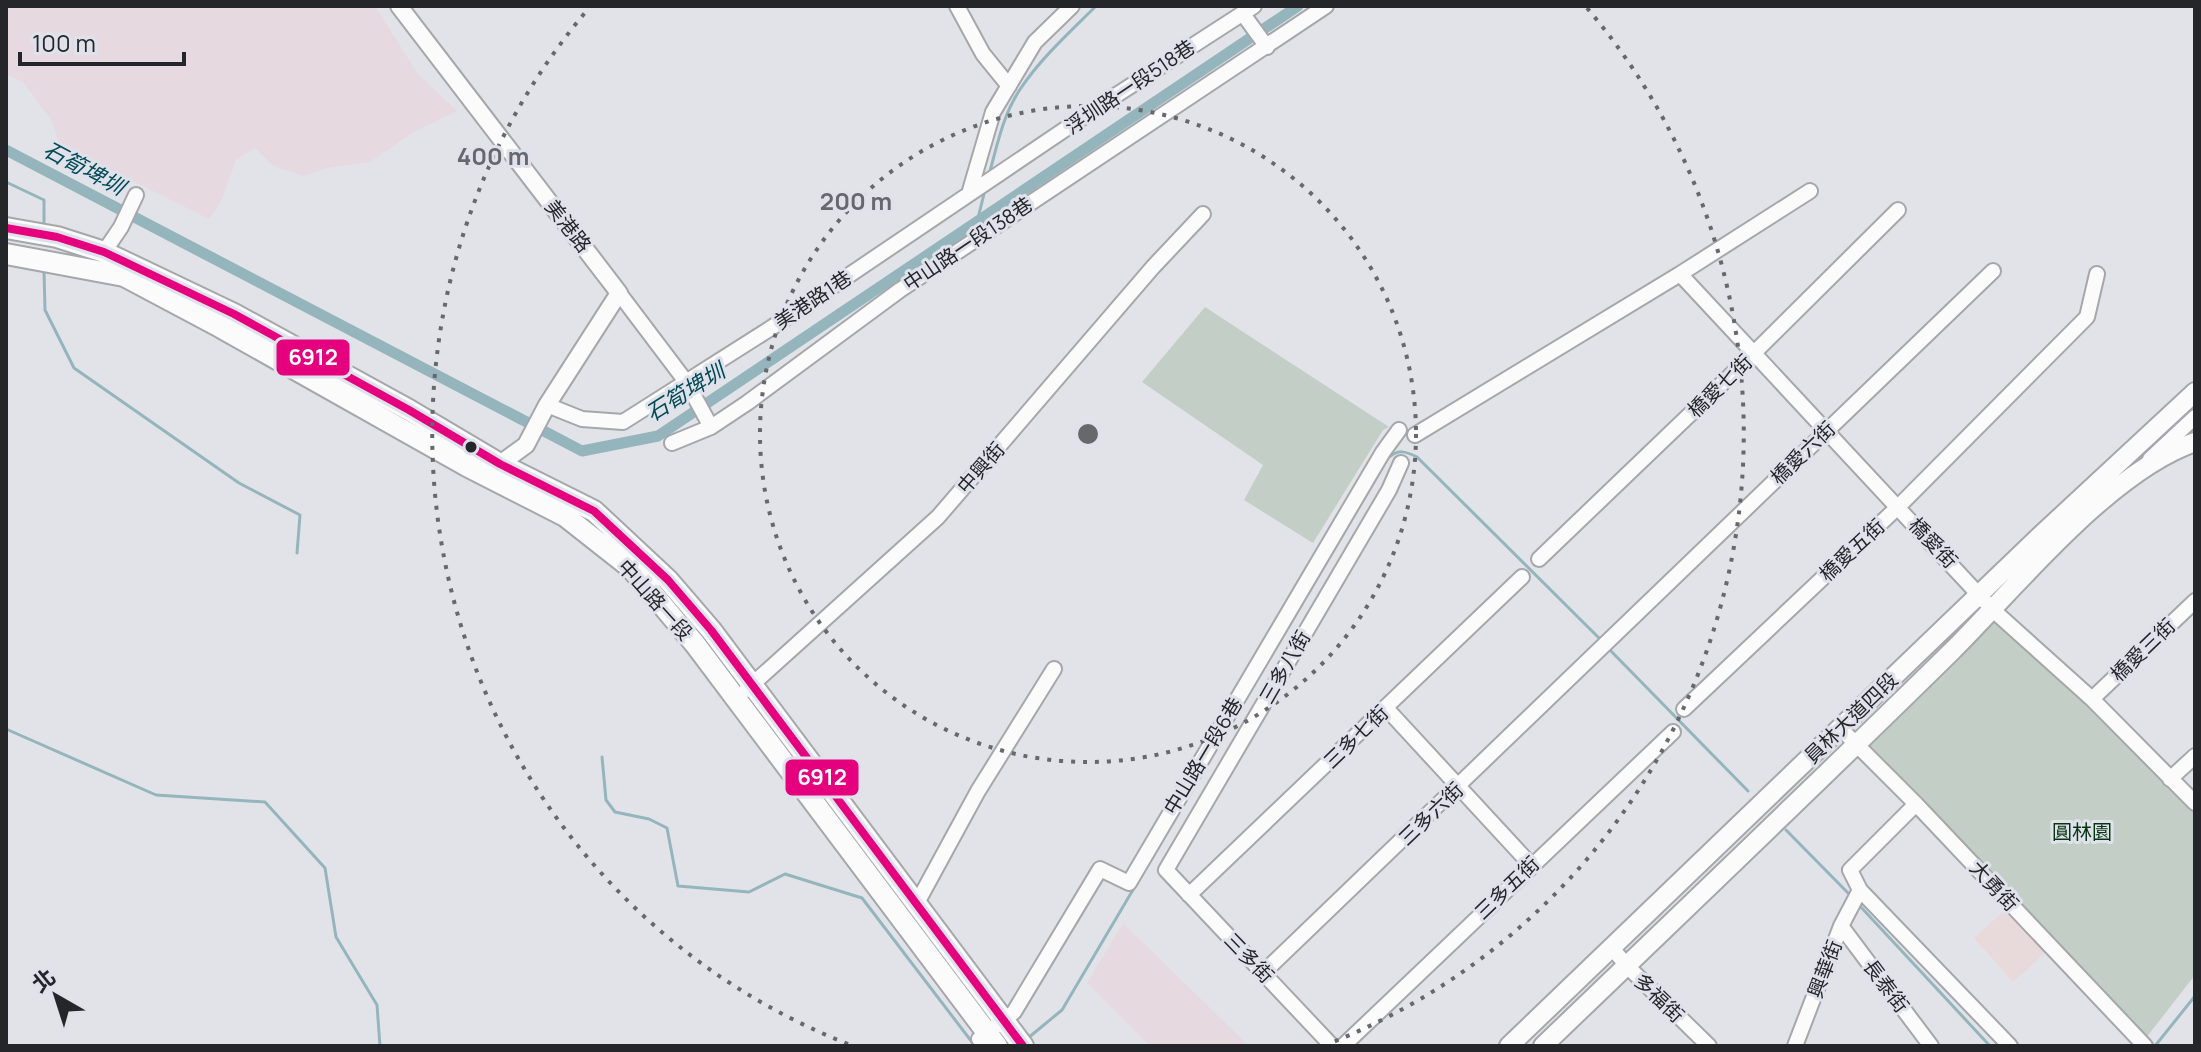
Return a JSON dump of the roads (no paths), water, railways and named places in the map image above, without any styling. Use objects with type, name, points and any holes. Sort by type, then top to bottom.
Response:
[{"type":"main road","name":"中山路一段","points":[[6,228],[57,237],[104,252],[234,314],[500,464],[594,511],[668,580],[711,630],[744,692],[988,1039]]},
{"type":"main road","name":"中山路一段","points":[[14,256],[124,276],[467,466],[565,516],[631,568],[695,644],[744,692],[917,903],[1015,1034]]},
{"type":"main road","name":"員林大道四段","points":[[1509,1046],[2195,392]]},
{"type":"main road","name":"員林大道四段","points":[[1543,1046],[1993,610],[2075,525],[2126,482],[2181,447],[2195,442]]},
{"type":"street","name":"美港路","points":[[399,6],[619,293]]},
{"type":"street","points":[[957,6],[983,54],[1009,86]]},
{"type":"street","points":[[969,194],[993,112],[1035,42],[1072,6]]},
{"type":"street","name":"中山路一段138巷","points":[[672,443],[711,427],[747,403],[900,290],[1326,6]]},
{"type":"street","points":[[1248,10],[1267,47]]},
{"type":"street","name":"浮圳路一段518巷","points":[[982,185],[1248,10]]},
{"type":"street","name":"美港路1巷","points":[[544,410],[582,419],[623,422],[687,383],[982,185]]},
{"type":"street","points":[[1415,435],[1810,191]]},
{"type":"street","points":[[104,252],[121,227],[136,195]]},
{"type":"street","name":"橋愛七街","points":[[1539,559],[1898,210]]},
{"type":"street","name":"中興街","points":[[744,692],[938,517],[1153,267],[1203,214]]},
{"type":"street","name":"橋愛六街","points":[[1597,654],[1993,271]]},
{"type":"street","name":"橋愛街","points":[[1680,274],[1993,610],[2092,699],[2195,803]]},
{"type":"street","name":"橋愛五街","points":[[1684,709],[1899,506],[2087,317],[2097,274]]},
{"type":"street","points":[[467,466],[500,464],[526,445],[544,410],[619,293],[687,383],[711,427]]},
{"type":"street","points":[[2126,482],[2195,417]]},
{"type":"street","name":"中山路一段6巷","points":[[988,1039],[1015,1034],[1014,1012],[1100,869],[1129,883],[1383,452],[1399,430]]},
{"type":"street","name":"三多八街","points":[[1166,870],[1389,490],[1401,463]]},
{"type":"street","name":"三多七街","points":[[1189,895],[1522,577]]},
{"type":"street","name":"橋愛三街","points":[[2092,699],[2195,601]]},
{"type":"street","name":"三多六街","points":[[1264,972],[1597,654]]},
{"type":"street","points":[[917,903],[978,791],[1054,669]]},
{"type":"street","points":[[1386,708],[1531,865]]},
{"type":"street","name":"大勇街","points":[[1840,728],[1916,804],[2142,1045]]},
{"type":"street","name":"三多五街","points":[[1343,1046],[1673,732]]},
{"type":"street","points":[[2170,779],[2195,756]]},
{"type":"street","points":[[1916,804],[1850,870],[1857,896],[2010,1046]]},
{"type":"street","name":"三多街","points":[[1166,870],[1332,1046]]},
{"type":"street","name":"興華街","points":[[1801,1042],[1841,926],[1857,896]]},
{"type":"street","name":"長泰街","points":[[1841,926],[1931,1046]]},
{"type":"street","name":"多福街","points":[[1612,948],[1709,1046]]},
{"type":"waterway","points":[[989,175],[1005,119],[1021,88],[1047,56],[1096,6]]},
{"type":"waterway","name":"石筍埤圳","points":[[6,150],[582,451],[658,436],[1298,6]]},
{"type":"waterway","points":[[6,182],[44,200],[44,227]]},
{"type":"waterway","points":[[977,222],[985,190]]},
{"type":"waterway","points":[[44,271],[45,310],[74,368],[239,483],[300,515],[297,553]]},
{"type":"waterway","points":[[1028,1038],[1062,1010],[1392,455],[1402,452],[1417,457],[1600,639]]},
{"type":"waterway","points":[[1608,648],[1748,791]]},
{"type":"waterway","points":[[6,729],[156,795],[265,802],[325,868],[336,937],[377,1005],[380,1046]]},
{"type":"waterway","points":[[602,757],[606,800],[615,812],[649,819],[667,828],[678,886],[749,892],[785,874],[862,898],[975,1046]]},
{"type":"waterway","points":[[1786,830],[1851,896]]},
{"type":"waterway","points":[[1859,905],[1990,1046]]},
{"type":"waterway","points":[[2155,1046],[2195,996]]},
{"type":"park label","name":"圓林園","points":[[2082,832]]}]
